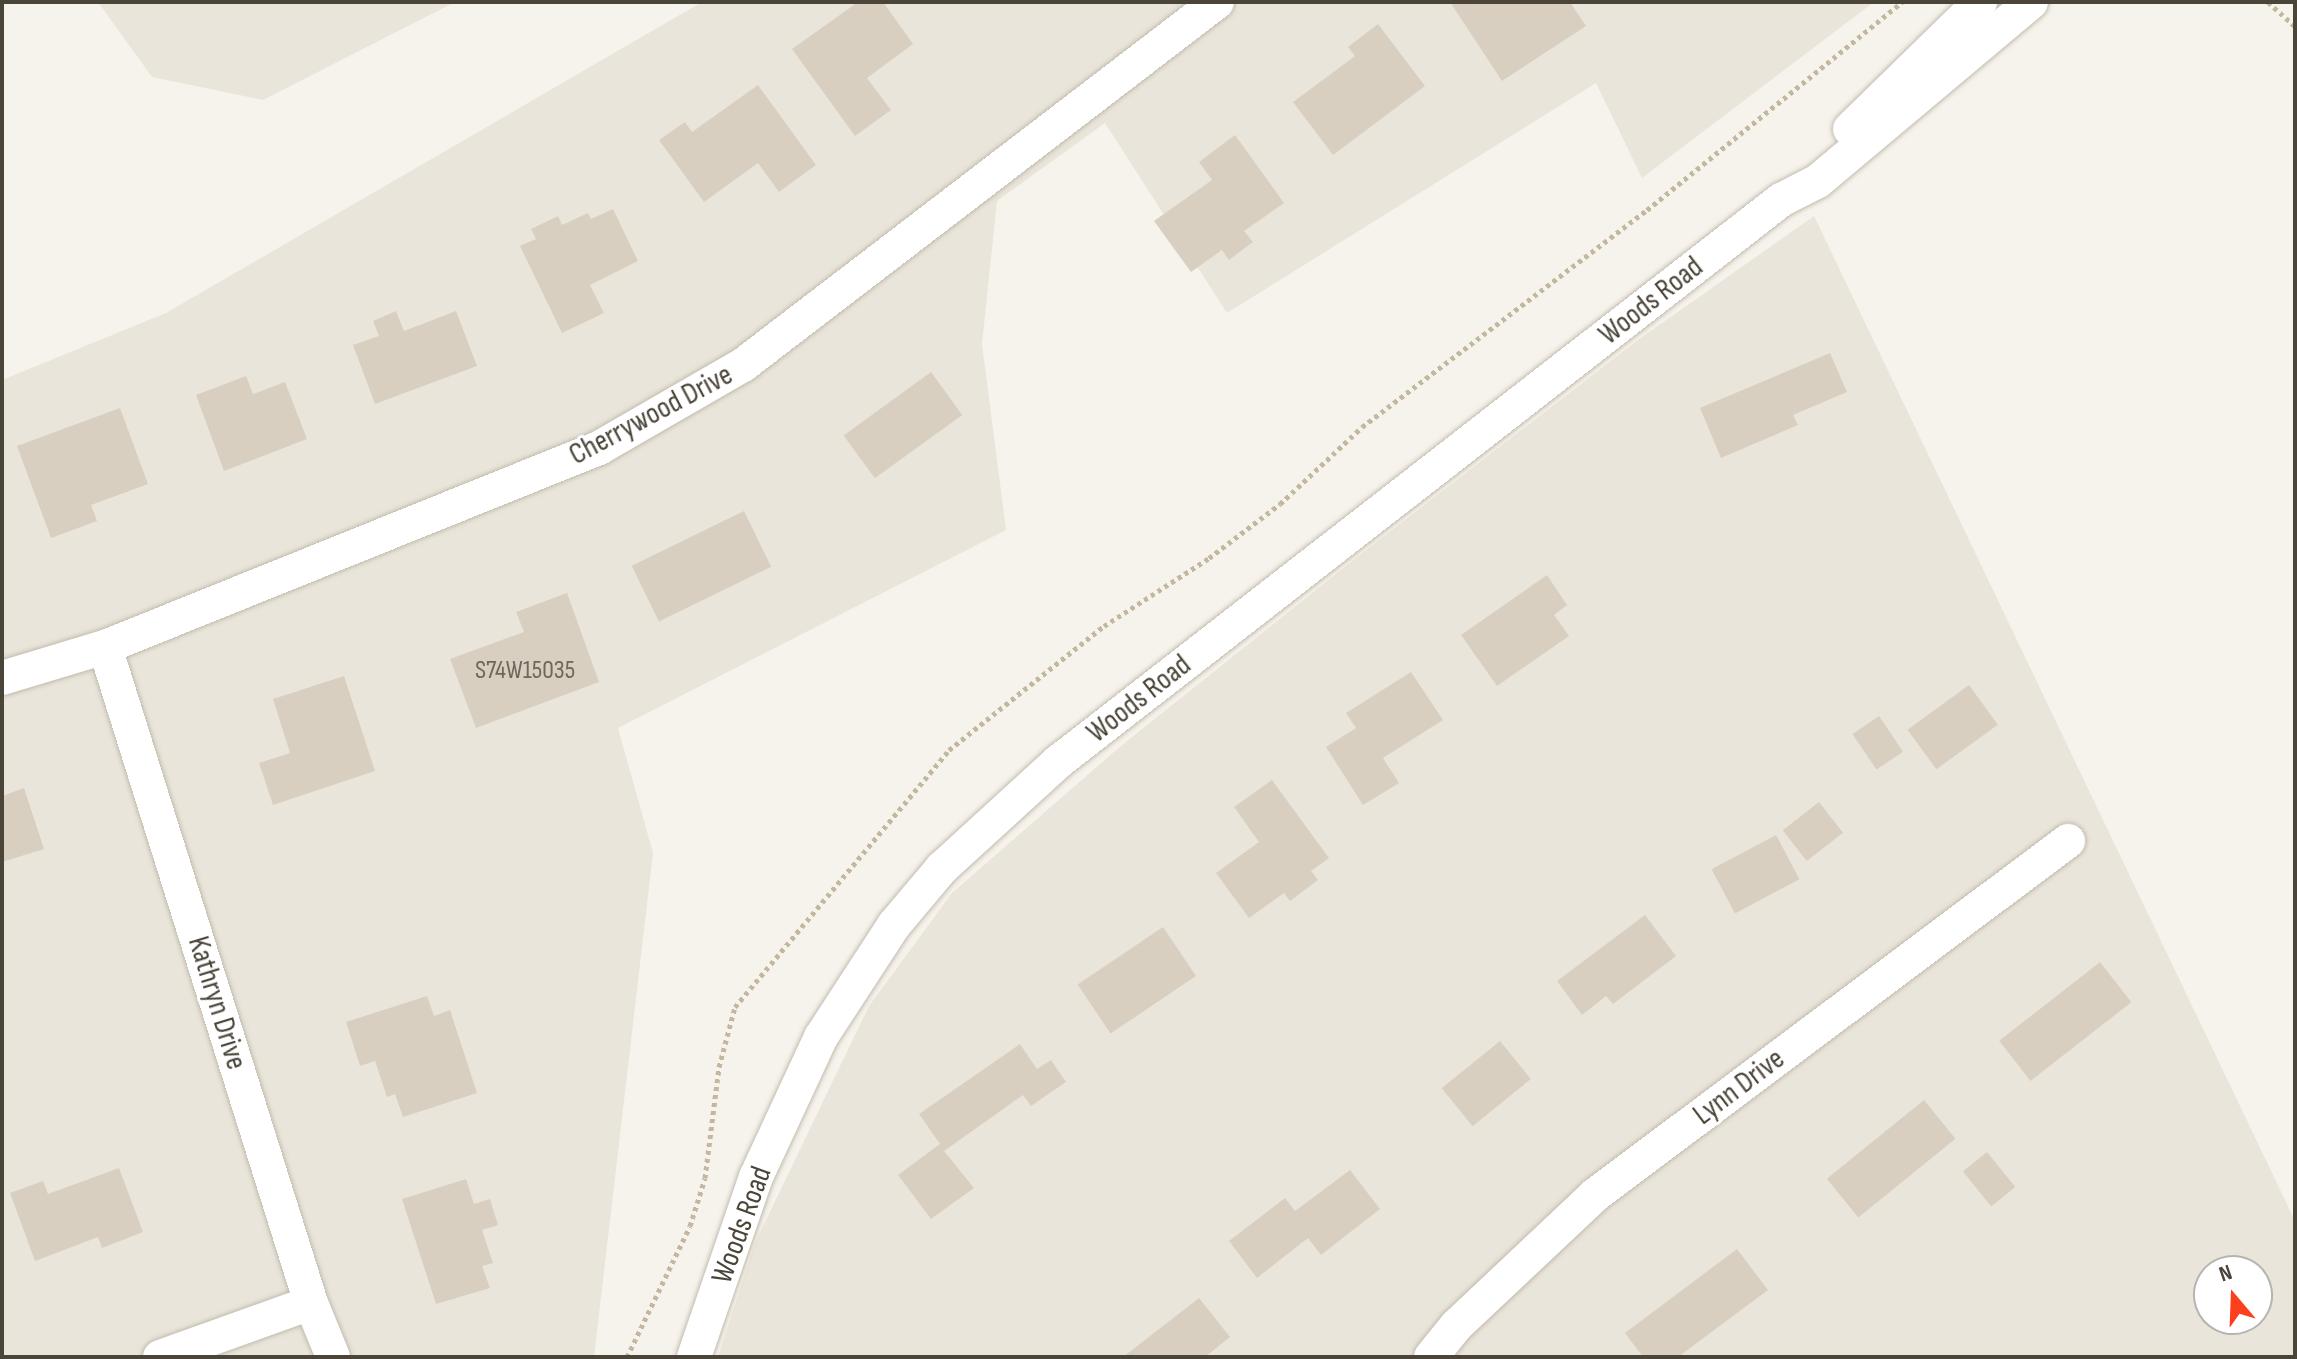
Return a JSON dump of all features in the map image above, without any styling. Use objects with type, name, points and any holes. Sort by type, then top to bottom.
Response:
[{"type":"street","name":"Cherrywood Drive","points":[[2,678],[105,647],[612,441],[743,365],[1217,2]]},
{"type":"street","name":"Woods Road","points":[[1781,200],[1808,165],[1869,113],[1980,2]]},
{"type":"street","name":"Woods Road","points":[[694,1357],[756,1177],[821,1037],[894,925],[942,868],[1058,762],[1781,200],[1818,181],[2031,2]]},
{"type":"street","name":"Kathryn Drive","points":[[105,647],[311,1303],[333,1357]]},
{"type":"street","name":"Lynn Drive","points":[[1431,1357],[1456,1326],[1595,1195],[2068,841]]},
{"type":"street","points":[[160,1357],[311,1303]]},
{"type":"path","points":[[2268,2],[2295,26]]},
{"type":"shaded area","points":[[98,2],[455,2],[263,100],[152,77]]},
{"type":"shaded area","points":[[702,2],[1874,2],[1642,178],[1596,83],[1227,313],[1105,123],[997,201],[982,344],[1006,530],[618,728],[653,853],[594,1357],[2,1357],[2,380],[166,313]]},
{"type":"shaded area","points":[[1814,216],[2295,1221],[2295,1357],[718,1357],[755,1243],[869,1006],[952,893],[1122,745],[1356,558],[1638,340]]},
{"type":"building","points":[[858,2],[883,2],[913,44],[867,78],[891,110],[855,136],[792,49]]},
{"type":"building","points":[[1450,2],[1570,2],[1586,26],[1502,81]]},
{"type":"building","points":[[1378,24],[1425,86],[1333,155],[1293,102],[1355,56],[1348,47]]},
{"type":"building","points":[[758,85],[816,165],[779,192],[758,163],[704,202],[659,140],[685,122],[692,132]]},
{"type":"building","points":[[1235,135],[1284,203],[1244,231],[1253,242],[1229,260],[1222,250],[1191,272],[1154,221],[1212,180],[1199,162]]},
{"type":"building","points":[[613,209],[638,261],[590,285],[604,313],[562,333],[520,246],[536,239],[531,229],[558,216],[562,225],[588,213],[591,219]]},
{"type":"building","points":[[396,311],[404,331],[456,311],[477,366],[375,404],[353,345],[379,336],[373,321]]},
{"type":"building","points":[[1830,353],[1847,392],[1793,415],[1798,425],[1721,458],[1700,408]]},
{"type":"building","points":[[931,372],[962,415],[875,478],[844,435]]},
{"type":"building","points":[[246,376],[253,394],[285,382],[307,439],[224,471],[196,395]]},
{"type":"building","points":[[120,408],[148,484],[91,505],[97,521],[51,538],[17,446]]},
{"type":"building","points":[[744,511],[771,567],[659,622],[632,566]]},
{"type":"building","points":[[1547,575],[1567,605],[1554,615],[1569,636],[1497,686],[1461,635]]},
{"type":"building","points":[[567,593],[599,682],[476,728],[450,659],[524,632],[516,612]]},
{"type":"building","points":[[1411,672],[1443,720],[1383,758],[1399,783],[1363,805],[1326,747],[1356,728],[1346,713]]},
{"type":"building","points":[[344,676],[375,771],[273,805],[259,763],[290,753],[273,699]]},
{"type":"building","points":[[1969,685],[1998,725],[1936,769],[1908,730]]},
{"type":"building","points":[[1879,716],[1903,752],[1877,770],[1852,734]]},
{"type":"building","points":[[1272,780],[1329,858],[1311,871],[1318,880],[1290,901],[1284,893],[1249,918],[1216,873],[1259,842],[1234,807]]},
{"type":"building","points":[[24,788],[44,849],[2,862],[2,796]]},
{"type":"building","points":[[1819,802],[1843,833],[1807,861],[1783,830]]},
{"type":"building","points":[[1776,835],[1799,879],[1735,913],[1712,869]]},
{"type":"building","points":[[1645,915],[1676,956],[1613,1004],[1606,996],[1582,1015],[1557,981]]},
{"type":"building","points":[[1163,927],[1196,976],[1111,1034],[1078,985]]},
{"type":"building","points":[[2100,962],[2131,1002],[2031,1081],[1999,1041]]},
{"type":"building","points":[[427,996],[434,1016],[450,1010],[477,1093],[403,1117],[395,1094],[387,1097],[375,1061],[360,1066],[346,1022]]},
{"type":"building","points":[[1500,1041],[1531,1079],[1473,1126],[1442,1088]]},
{"type":"building","points":[[1020,1044],[1037,1069],[1051,1060],[1066,1082],[1031,1106],[1023,1095],[944,1151],[974,1188],[931,1219],[898,1175],[940,1144],[919,1114]]},
{"type":"building","points":[[1924,1100],[1955,1139],[1858,1218],[1827,1179]]},
{"type":"building","points":[[1987,1152],[2015,1187],[1991,1206],[1963,1172]]},
{"type":"building","points":[[119,1168],[143,1232],[102,1248],[98,1237],[35,1261],[10,1193],[43,1181],[48,1194]]},
{"type":"building","points":[[1350,1170],[1380,1209],[1321,1255],[1308,1238],[1257,1278],[1229,1241],[1285,1198],[1295,1211]]},
{"type":"building","points":[[466,1179],[474,1204],[490,1199],[498,1225],[482,1230],[493,1263],[482,1266],[490,1288],[436,1304],[402,1199]]},
{"type":"building","points":[[1737,1249],[1768,1290],[1678,1357],[1643,1357],[1625,1333]]},
{"type":"building","points":[[1199,1298],[1230,1337],[1205,1357],[1123,1357]]}]
